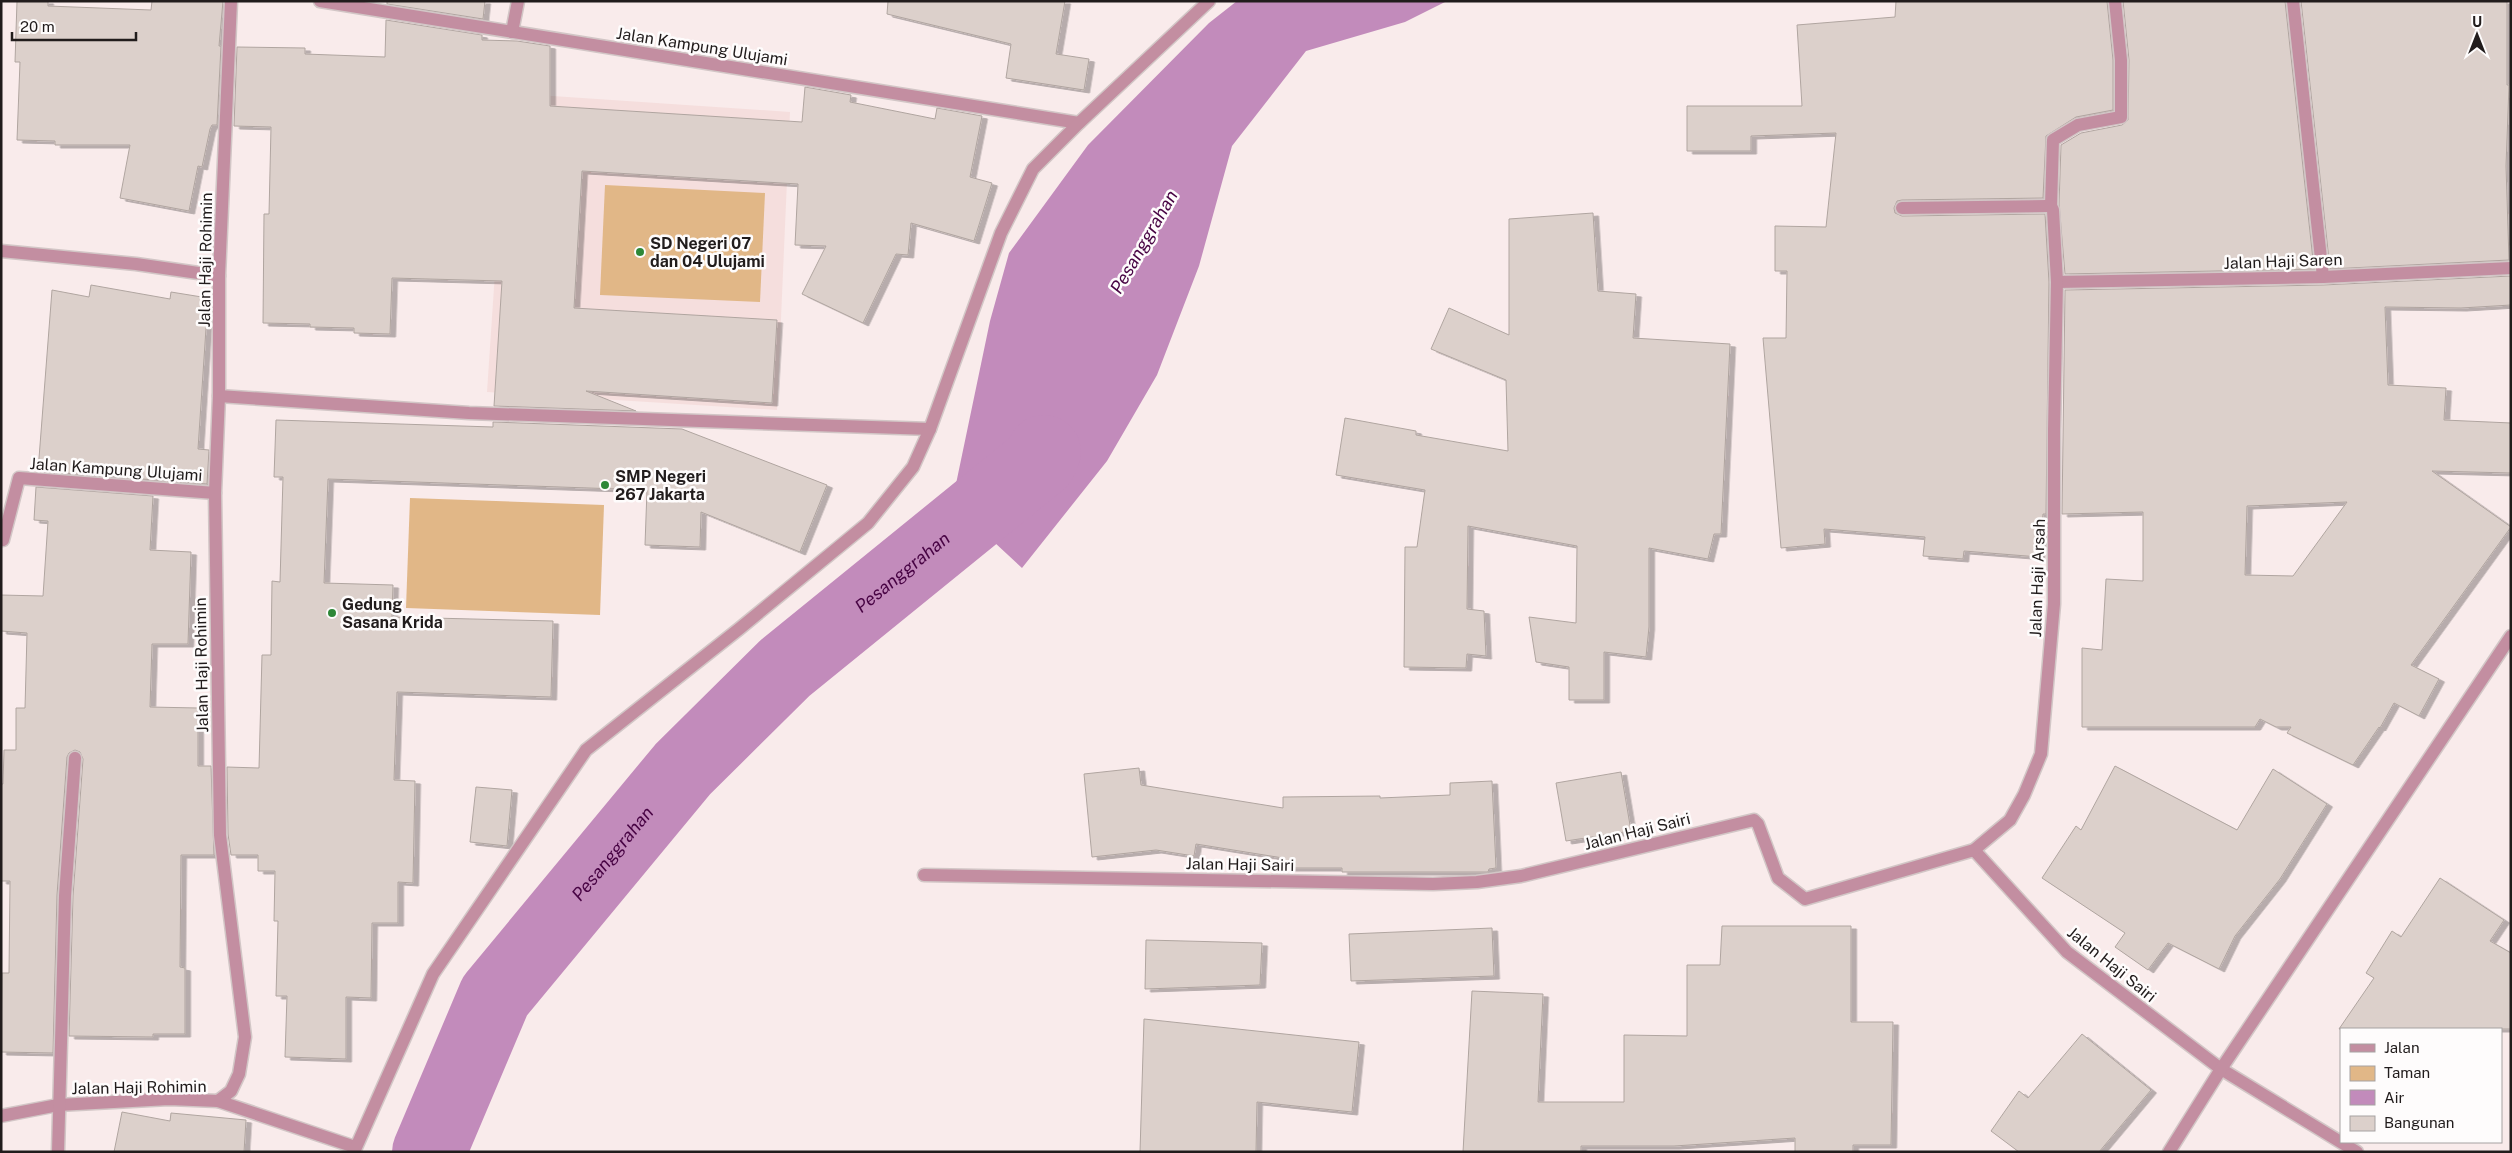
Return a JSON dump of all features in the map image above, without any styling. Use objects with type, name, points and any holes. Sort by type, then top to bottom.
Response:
[{"type":"street","name":"Jalan Haji Rohimin","points":[[1,1116],[58,1105],[169,1099],[218,1101],[231,1091],[239,1074],[245,1037],[220,835],[215,493],[219,396],[219,276],[230,1]]},
{"type":"street","name":"Jalan Kampung Ulujami","points":[[320,1],[1079,123]]},
{"type":"street","points":[[512,32],[518,1]]},
{"type":"street","points":[[218,1101],[354,1149],[433,974],[586,750],[739,629],[868,523],[913,467],[930,429],[1001,233],[1033,169],[1079,123],[1209,1]]},
{"type":"street","name":"Jalan Haji Arsah","points":[[1974,850],[2010,820],[2024,795],[2040,754],[2054,604],[2054,430],[2057,282],[2051,206],[2053,140],[2078,125],[2121,116],[2121,60],[2115,1]]},
{"type":"street","points":[[2293,1],[2324,277]]},
{"type":"street","points":[[1902,208],[2051,206]]},
{"type":"street","points":[[1,251],[136,264],[219,276]]},
{"type":"street","name":"Jalan Haji Saren","points":[[2057,282],[2324,277],[2511,268]]},
{"type":"street","points":[[219,396],[469,413],[930,429]]},
{"type":"street","name":"Jalan Kampung Ulujami","points":[[1,539],[3,540],[20,478],[215,493]]},
{"type":"street","points":[[2169,1152],[2221,1069],[2511,636]]},
{"type":"street","points":[[58,1152],[65,896],[75,758]]},
{"type":"street","name":"Jalan Haji Sairi","points":[[924,875],[1433,884],[1477,882],[1521,876],[1754,820],[1758,824],[1778,878],[1805,899],[1974,850],[2067,952],[2221,1069],[2340,1142]]},
{"type":"street","name":"Jalan Haji Sairi","points":[[2342,1143],[2357,1152]]},
{"type":"shaded area","name":"SD Negeri 07 dan 04 Ulujami","points":[[507,93],[790,112],[777,410],[487,392]]},
{"type":"green space","points":[[605,185],[765,193],[760,302],[600,295]]},
{"type":"green space","points":[[410,498],[604,505],[600,615],[406,608]]},
{"type":"water","points":[[1237,1],[1447,1],[1405,22],[1306,51],[1232,146],[1199,266],[1157,375],[1107,461],[1022,568],[952,503],[990,321],[1009,253],[1088,145],[1209,23]]},
{"type":"building","points":[[17,1],[48,1],[48,6],[151,10],[152,1],[223,1],[219,46],[221,46],[217,125],[212,125],[210,129],[202,167],[198,166],[189,211],[120,198],[130,145],[55,145],[55,141],[17,140],[20,62],[15,62]]},
{"type":"building","points":[[387,1],[485,1],[483,19],[387,4]]},
{"type":"building","points":[[888,1],[1065,1],[1056,54],[1089,59],[1084,90],[1006,78],[1011,44],[887,14]]},
{"type":"building","points":[[1896,1],[2107,1],[2113,60],[2113,110],[2076,117],[2046,136],[2043,198],[1902,200],[1897,201],[1894,208],[1895,213],[1902,216],[2045,214],[2049,282],[2046,514],[2043,514],[2039,557],[1964,551],[1963,559],[1923,556],[1925,537],[1824,529],[1825,544],[1781,548],[1763,338],[1786,338],[1787,271],[1775,271],[1775,226],[1826,227],[1836,133],[1751,136],[1751,151],[1687,151],[1687,106],[1802,106],[1797,25],[1895,17]]},
{"type":"building","points":[[2123,1],[2285,1],[2314,269],[2065,274],[2059,204],[2061,145],[2081,133],[2122,125],[2128,120],[2129,60]]},
{"type":"building","points":[[2301,1],[2507,1],[2507,85],[2509,85],[2506,166],[2509,260],[2330,269]]},
{"type":"building","points":[[386,20],[482,35],[482,40],[517,41],[550,46],[550,106],[802,122],[805,87],[851,95],[850,102],[935,119],[937,108],[982,116],[970,177],[992,183],[974,241],[911,223],[908,255],[896,254],[863,323],[802,294],[826,246],[795,245],[798,184],[582,171],[574,308],[777,320],[772,403],[586,391],[636,411],[494,406],[502,281],[392,278],[390,334],[354,333],[354,328],[310,327],[310,324],[263,323],[264,214],[269,214],[271,127],[234,126],[237,47],[305,48],[305,54],[385,57]]},
{"type":"building","points":[[1593,213],[1598,291],[1636,294],[1633,338],[1730,344],[1721,534],[1714,534],[1708,559],[1649,548],[1649,627],[1646,657],[1604,652],[1604,700],[1569,700],[1569,667],[1536,662],[1529,617],[1576,623],[1577,546],[1468,526],[1467,609],[1484,611],[1486,656],[1467,654],[1466,668],[1404,667],[1405,547],[1417,547],[1425,490],[1336,475],[1345,418],[1416,431],[1416,435],[1508,451],[1506,380],[1431,349],[1449,308],[1509,335],[1509,219]]},
{"type":"building","points":[[2511,276],[2511,305],[2461,308],[2385,307],[2388,385],[2446,388],[2444,420],[2511,423],[2511,473],[2432,471],[2511,527],[2411,665],[2439,679],[2419,716],[2394,703],[2380,728],[2353,765],[2287,733],[2291,727],[2276,727],[2260,719],[2255,727],[2082,727],[2082,648],[2102,650],[2106,579],[2143,581],[2143,512],[2062,514],[2065,290],[2323,285]],"holes":[[[2347,502],[2293,576],[2245,575],[2247,506]]]},
{"type":"building","points":[[91,285],[170,299],[171,292],[208,298],[198,449],[209,450],[207,484],[38,471],[52,290],[89,297]]},
{"type":"building","points":[[276,420],[493,427],[493,422],[682,429],[827,485],[800,552],[701,512],[700,547],[645,545],[647,490],[328,479],[324,583],[393,585],[392,617],[553,621],[551,697],[397,692],[394,780],[415,781],[413,883],[398,882],[398,923],[372,923],[371,998],[346,997],[346,1059],[285,1057],[287,996],[276,996],[278,921],[274,921],[275,871],[258,871],[258,855],[231,855],[228,834],[227,767],[259,768],[262,655],[271,655],[272,581],[280,582],[283,477],[274,477]]},
{"type":"building","points":[[36,487],[153,496],[150,550],[191,552],[188,644],[152,644],[150,707],[198,708],[198,766],[211,766],[214,855],[181,855],[180,967],[185,968],[185,1034],[153,1034],[153,1037],[69,1036],[73,896],[83,759],[80,752],[75,750],[69,753],[67,757],[57,895],[53,1053],[1,1052],[2,973],[9,973],[10,881],[1,881],[1,784],[3,784],[4,750],[16,750],[16,708],[25,708],[27,633],[1,631],[1,595],[43,596],[48,521],[34,520]]},
{"type":"building","points":[[2115,766],[2237,830],[2273,769],[2327,804],[2280,879],[2235,936],[2219,969],[2168,943],[2148,970],[2115,947],[2125,933],[2042,878],[2076,826],[2081,830]]},
{"type":"building","points":[[1139,768],[1141,785],[1283,808],[1283,797],[1380,796],[1380,798],[1450,795],[1450,783],[1492,781],[1496,868],[1489,869],[1488,872],[1342,872],[1342,868],[1283,868],[1283,858],[1196,844],[1194,856],[1156,850],[1092,857],[1084,774]]},
{"type":"building","points":[[1621,772],[1631,831],[1566,841],[1556,783]]},
{"type":"building","points":[[476,787],[512,790],[507,846],[470,842]]},
{"type":"building","points":[[2440,878],[2504,920],[2490,941],[2511,953],[2511,1029],[2339,1029],[2374,978],[2366,973],[2392,931],[2401,937]]},
{"type":"building","points":[[1722,926],[1851,926],[1851,1022],[1893,1022],[1891,1145],[1853,1145],[1853,1152],[1795,1152],[1795,1138],[1674,1146],[1581,1146],[1581,1152],[1463,1152],[1472,991],[1543,994],[1538,1102],[1624,1102],[1624,1035],[1687,1036],[1687,965],[1720,965]]},
{"type":"building","points":[[1492,928],[1494,976],[1351,981],[1349,934]]},
{"type":"building","points":[[1146,940],[1262,943],[1260,985],[1145,989]]},
{"type":"building","points":[[1144,1019],[1359,1042],[1352,1112],[1257,1102],[1256,1152],[1140,1152]]},
{"type":"building","points":[[2082,1034],[2151,1090],[2099,1152],[2019,1152],[1991,1131],[2019,1091],[2028,1098]]},
{"type":"building","points":[[122,1112],[170,1121],[171,1113],[246,1120],[244,1152],[114,1152]]},
{"type":"waterway","name":"Pesanggrahan","points":[[429,1152],[495,996],[683,769],[785,668],[1040,461],[1044,452]]},
{"type":"place","name":"SD Negeri 07 dan 04 Ulujami","points":[[640,252]]},
{"type":"place","name":"SMP Negeri 267 Jakarta","points":[[605,485]]},
{"type":"place","name":"Gedung Sasana Krida","points":[[332,613]]}]
